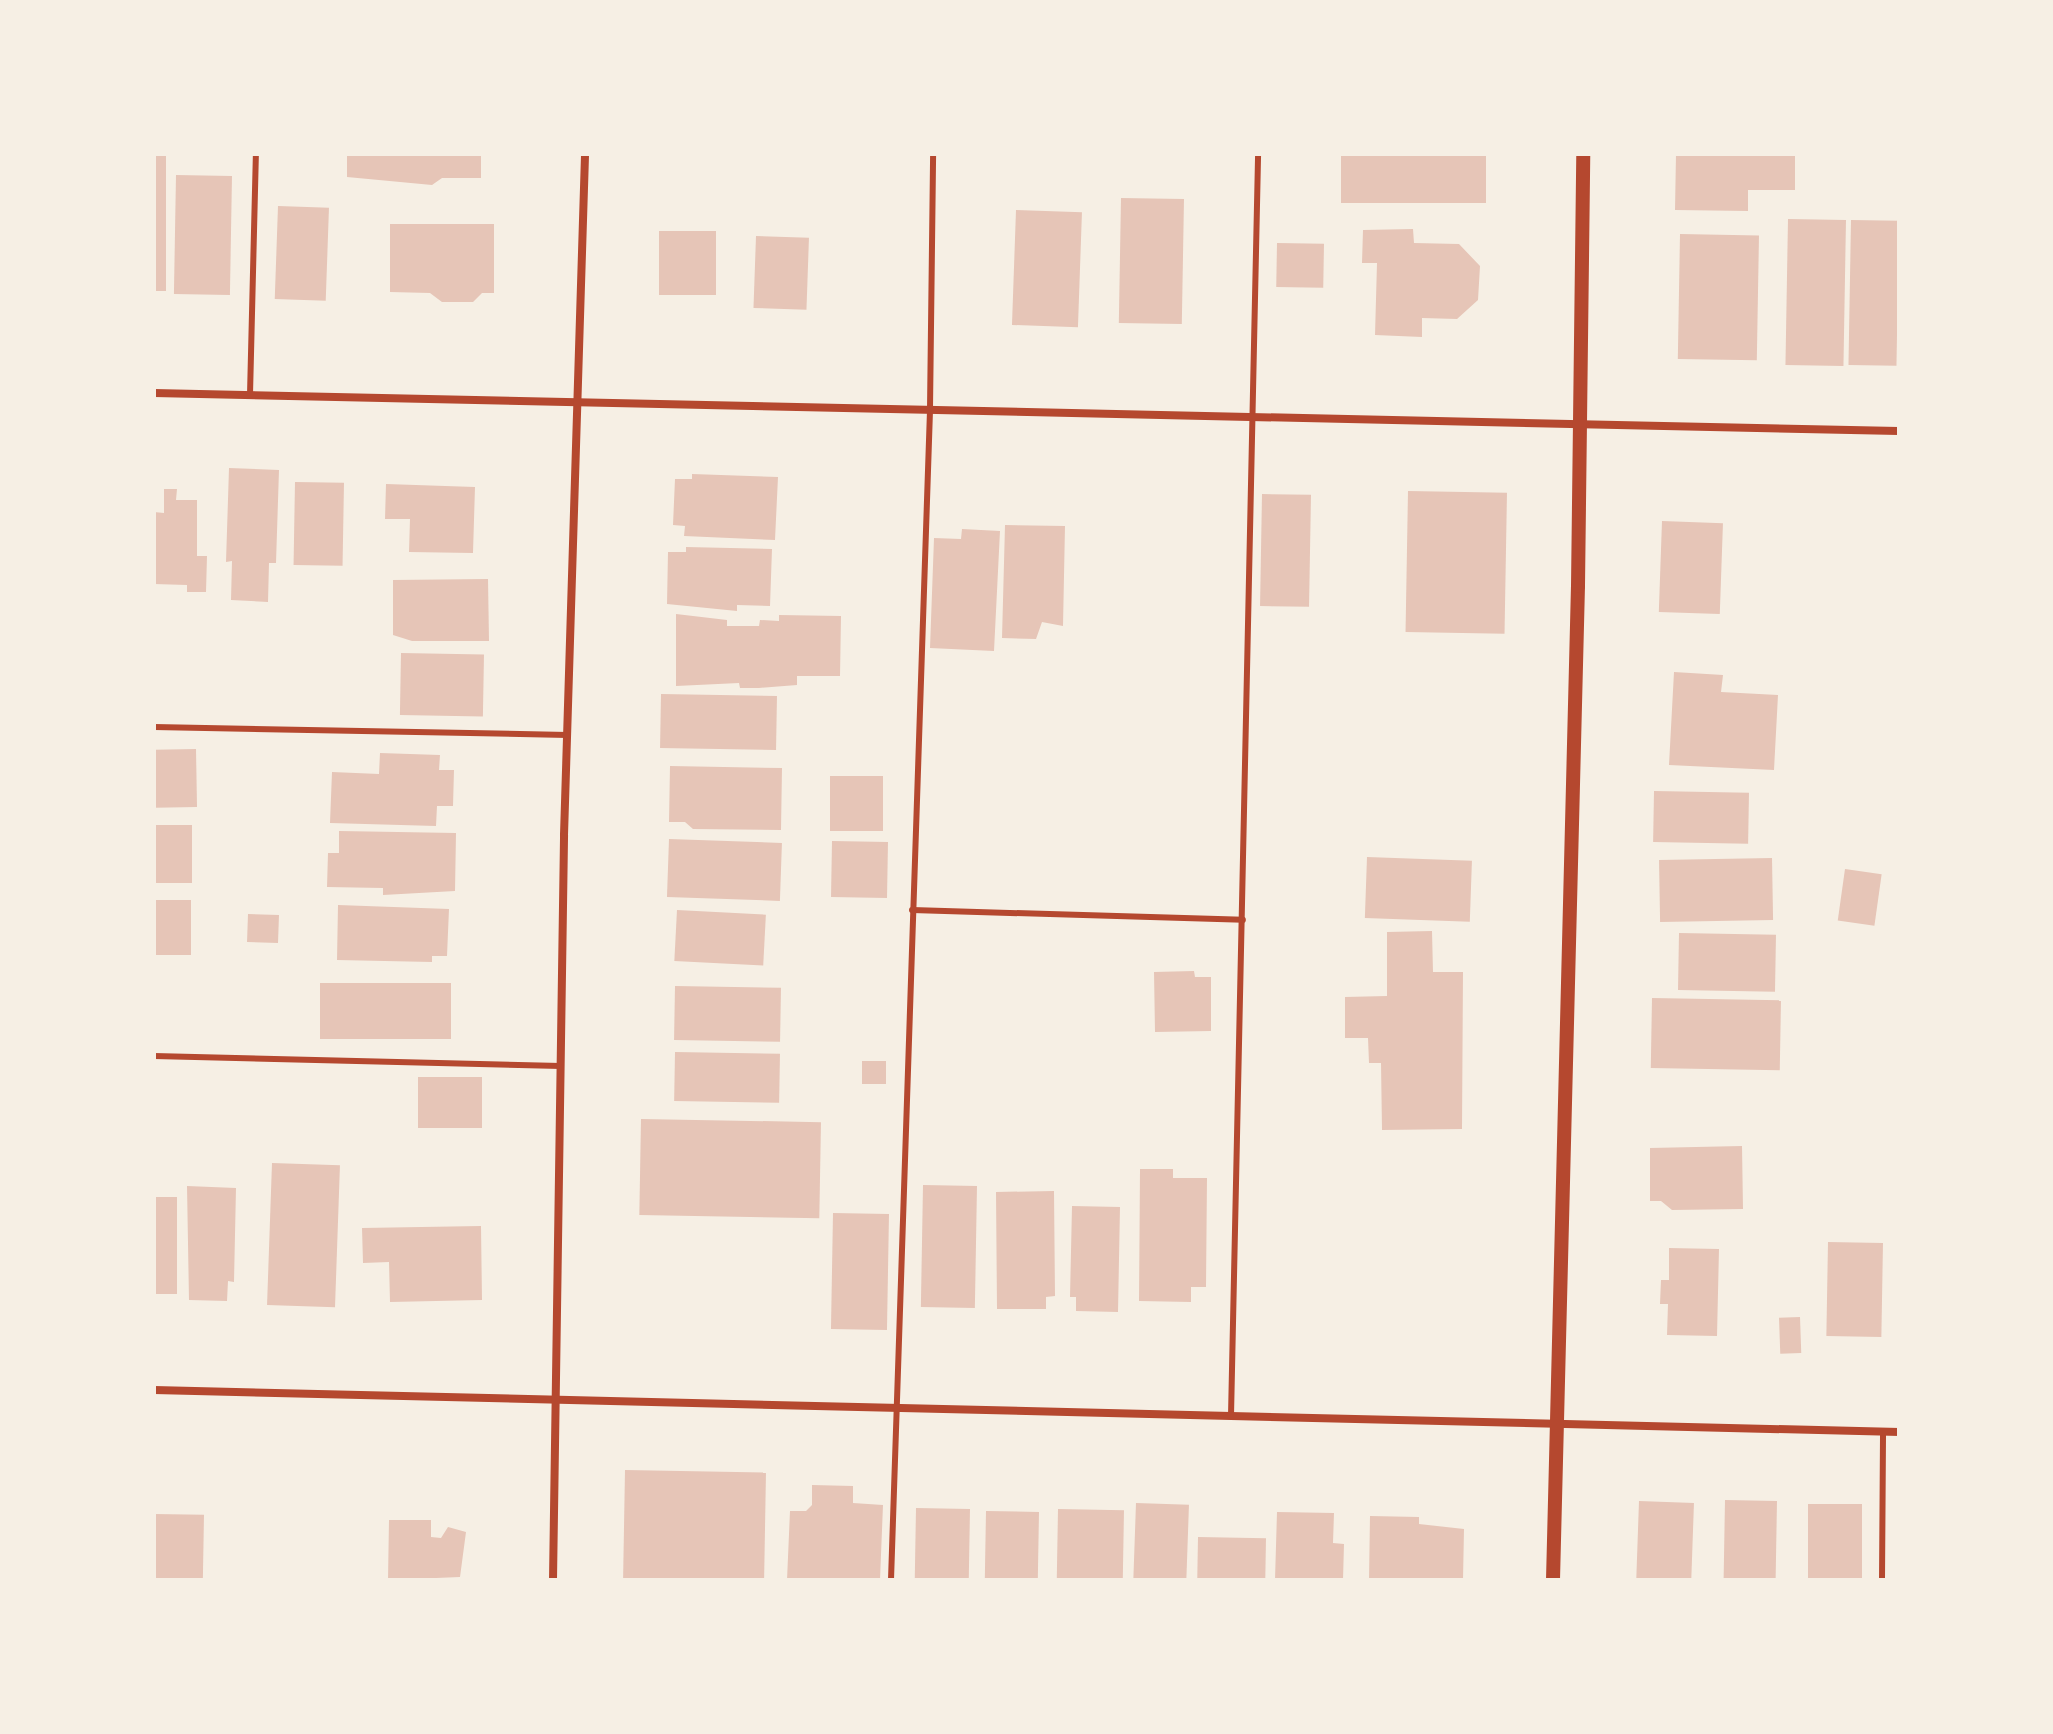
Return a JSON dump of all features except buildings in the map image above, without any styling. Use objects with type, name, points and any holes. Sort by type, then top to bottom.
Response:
[{"type":"street","points":[[553,1580],[568,735],[585,154]]},
{"type":"street","points":[[1553,1580],[1578,586],[1576,424],[1583,154]]},
{"type":"street","points":[[154,393],[1899,431]]},
{"type":"street","points":[[154,1390],[1899,1432]]},
{"type":"lane","points":[[250,395],[256,154]]},
{"type":"lane","points":[[891,1580],[893,1408],[930,409],[933,154]]},
{"type":"lane","points":[[1231,1416],[1255,417],[1258,154]]},
{"type":"lane","points":[[154,727],[568,735]]},
{"type":"lane","points":[[912,910],[1243,920]]},
{"type":"lane","points":[[154,1056],[561,1066]]},
{"type":"lane","points":[[1882,1580],[1883,1432]]}]
